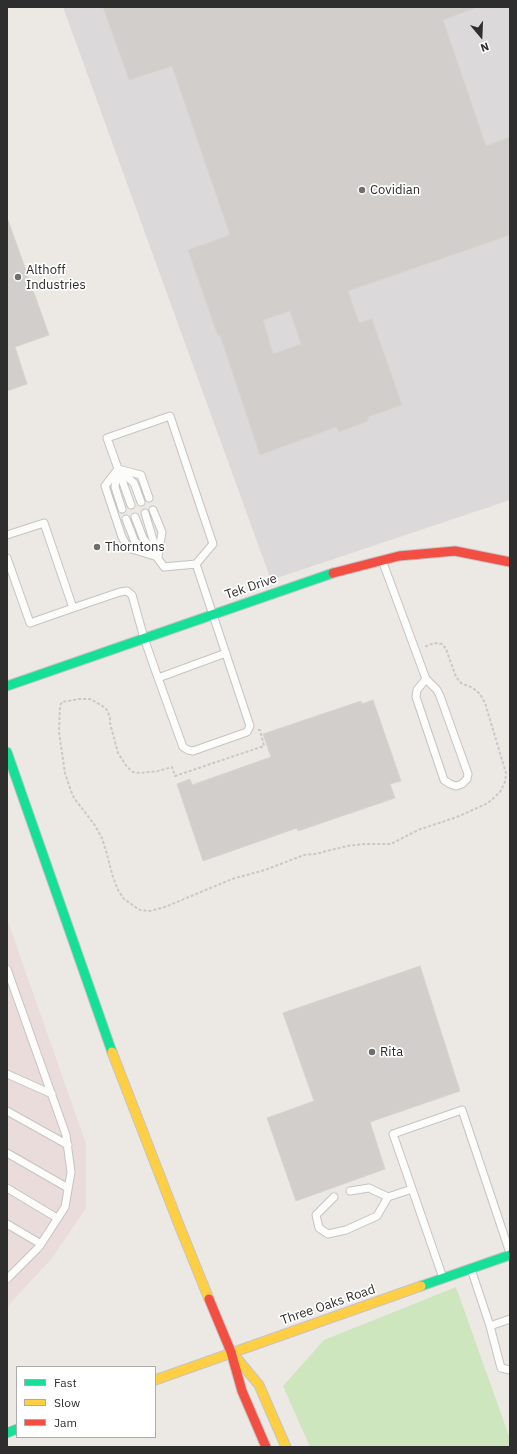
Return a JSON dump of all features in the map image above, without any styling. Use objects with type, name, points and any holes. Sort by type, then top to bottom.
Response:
[{"type":"street","name":"Tek Drive","points":[[7,686],[341,570],[399,556],[455,551],[510,562]]},
{"type":"street","points":[[7,752],[121,1077],[231,1352],[242,1391],[266,1447]]},
{"type":"street","name":"Three Oaks Road","points":[[156,1380],[510,1254]]},
{"type":"street","points":[[231,1352],[259,1385],[286,1447]]},
{"type":"lane","points":[[131,505],[107,438],[170,416],[213,544],[196,564],[164,567],[143,538],[135,517]]},
{"type":"lane","points":[[118,468],[141,475],[149,498]]},
{"type":"lane","points":[[118,468],[134,483],[141,502]]},
{"type":"lane","points":[[118,468],[115,487],[122,509]]},
{"type":"lane","points":[[118,468],[105,486],[122,537],[128,548],[158,557]]},
{"type":"lane","points":[[153,510],[162,532],[158,557]]},
{"type":"lane","points":[[145,513],[158,557]]},
{"type":"lane","points":[[126,519],[135,542],[158,557]]},
{"type":"lane","points":[[7,535],[44,523],[73,608]]},
{"type":"lane","points":[[7,558],[30,623],[120,592],[127,591],[132,595],[144,638],[183,746],[188,750],[193,751],[247,732],[250,726],[196,564]]},
{"type":"lane","points":[[382,560],[426,679],[437,690],[440,696],[468,774],[467,779],[462,784],[456,786],[444,780],[416,697],[417,690],[426,679]]},
{"type":"lane","points":[[158,678],[226,653]]},
{"type":"lane","points":[[7,969],[10,985],[52,1094],[66,1135],[71,1172],[65,1207],[41,1244],[7,1278]]},
{"type":"lane","points":[[7,1074],[52,1094]]},
{"type":"lane","points":[[443,1279],[393,1134],[462,1110],[510,1254]]},
{"type":"lane","points":[[7,1111],[68,1144]]},
{"type":"lane","points":[[7,1153],[68,1188]]},
{"type":"lane","points":[[7,1188],[57,1218]]},
{"type":"lane","points":[[350,1191],[369,1188],[388,1197]]},
{"type":"lane","points":[[334,1197],[316,1215],[319,1228],[328,1234],[346,1230],[377,1216],[388,1197],[412,1189]]},
{"type":"lane","points":[[7,1224],[41,1244]]},
{"type":"lane","points":[[471,1269],[490,1326],[501,1368],[510,1370]]},
{"type":"lane","points":[[490,1326],[510,1319]]},
{"type":"path","points":[[249,728],[260,730],[264,746],[175,776],[172,767],[158,771],[140,773],[133,772],[127,767],[118,753],[107,710],[101,705],[90,700],[78,699],[62,702],[60,706],[58,732],[65,773],[71,791],[74,798],[94,824],[102,838],[118,890],[124,898],[140,910],[150,911],[165,907],[232,879],[264,870],[304,855],[315,854],[346,846],[391,844],[418,830],[457,817],[488,803],[500,792],[505,782],[506,772],[485,703],[480,694],[462,683],[456,677],[446,649],[442,644],[434,644],[415,651]]},
{"type":"shaded area","points":[[63,7],[510,7],[510,500],[271,580]]},
{"type":"shaded area","points":[[7,919],[86,1144],[86,1208],[52,1258],[7,1307]]},
{"type":"green space","points":[[456,1287],[510,1439],[510,1447],[310,1447],[283,1386],[324,1340]]},
{"type":"building","name":"Covidian","points":[[103,7],[475,7],[443,20],[486,146],[510,137],[510,235],[348,291],[359,323],[372,319],[402,405],[368,417],[368,421],[339,432],[336,427],[260,455],[220,335],[218,336],[188,250],[230,235],[172,66],[129,80]],"holes":[[[290,311],[301,344],[273,354],[263,320]]]},
{"type":"building","name":"Althoff Industries","points":[[7,220],[49,335],[15,347],[27,384],[7,391]]},
{"type":"building","points":[[373,700],[401,781],[390,784],[395,798],[298,831],[297,828],[203,861],[177,784],[190,779],[192,785],[271,757],[263,734],[361,701],[362,704]]},
{"type":"building","name":"Rita","points":[[420,966],[460,1091],[370,1122],[385,1169],[296,1201],[267,1118],[314,1101],[283,1013]]},
{"type":"traffic: fast","points":[[7,686],[333,573]]},
{"type":"traffic: fast","points":[[7,752],[112,1052]]},
{"type":"traffic: fast","points":[[421,1286],[510,1255]]},
{"type":"traffic: fast","points":[[7,1433],[16,1429]]},
{"type":"traffic: slow","points":[[112,1052],[209,1299]]},
{"type":"traffic: slow","points":[[156,1380],[421,1286]]},
{"type":"traffic: slow","points":[[235,1356],[259,1385],[286,1447]]},
{"type":"traffic: jam","points":[[333,573],[399,556],[455,551],[510,562]]},
{"type":"traffic: jam","points":[[209,1299],[231,1352],[242,1391],[266,1447]]},
{"type":"place","name":"Covidian","points":[[362,190]]},
{"type":"place","name":"Althoff Industries","points":[[18,277]]},
{"type":"place","name":"Thorntons","points":[[97,547]]},
{"type":"place","name":"Rita","points":[[372,1052]]}]
